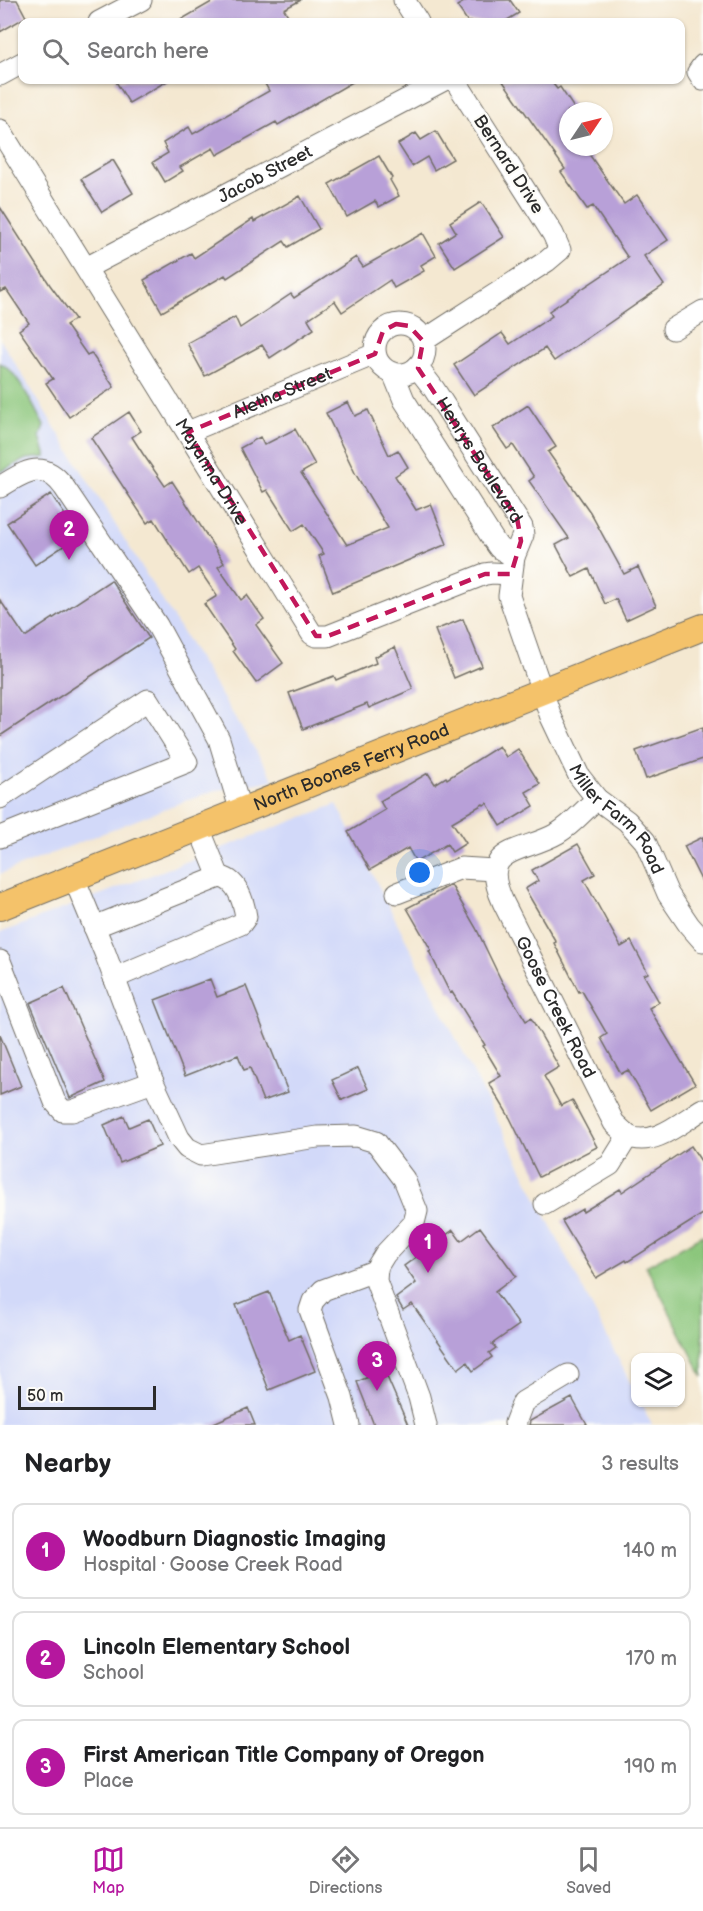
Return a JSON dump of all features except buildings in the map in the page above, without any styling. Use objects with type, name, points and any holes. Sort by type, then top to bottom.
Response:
[{"type":"main road","name":"North Boones Ferry Road","points":[[0,907],[703,627]]},
{"type":"street","points":[[107,18],[141,0]]},
{"type":"street","points":[[404,0],[415,18]]},
{"type":"street","points":[[0,75],[18,65]]},
{"type":"street","points":[[703,65],[698,72],[703,80]]},
{"type":"street","name":"Jacob Street","points":[[86,268],[436,84]]},
{"type":"street","name":"Bernard Drive","points":[[423,341],[547,261],[560,250],[553,234],[457,84]]},
{"type":"street","name":"Mayanna Drive","points":[[0,130],[307,628],[315,636],[328,636],[512,565]]},
{"type":"street","points":[[673,329],[703,311]]},
{"type":"street","points":[[396,324],[409,326],[416,330],[423,341],[424,354],[417,367],[409,373],[393,373],[385,369],[375,354],[377,338],[383,331],[396,324]]},
{"type":"street","name":"Aletha Street","points":[[188,432],[375,354]]},
{"type":"street","name":"Henrys Boulevard","points":[[417,367],[434,389],[522,526],[523,535],[512,565],[509,596],[543,692]]},
{"type":"street","name":"Henrys Boulevard","points":[[393,373],[404,400],[494,541],[512,565]]},
{"type":"street","points":[[0,488],[23,472],[32,470],[51,473],[64,487],[157,625],[219,739],[240,812]]},
{"type":"street","name":"Miller Farm Road","points":[[543,692],[573,765],[587,788],[597,799],[627,821],[645,841],[668,894],[703,941]]},
{"type":"street","points":[[0,798],[148,700],[187,762],[5,835],[0,812]]},
{"type":"street","points":[[397,893],[460,868],[494,870],[509,853],[561,832],[597,799]]},
{"type":"street","points":[[199,828],[219,877]]},
{"type":"street","name":"Goose Creek Road","points":[[494,870],[497,889],[503,902],[614,1123],[628,1136]]},
{"type":"street","points":[[94,927],[219,877],[226,878],[238,891],[244,906],[246,917],[241,924],[114,978]]},
{"type":"street","points":[[74,878],[153,1082],[179,1138],[187,1148],[201,1155],[317,1137],[356,1136],[376,1142],[404,1179],[417,1210],[414,1223],[377,1266],[376,1281],[419,1397],[426,1425]]},
{"type":"street","points":[[1,965],[55,1102],[63,1111],[72,1111],[153,1082]]},
{"type":"street","points":[[545,1204],[610,1165],[628,1136],[635,1140],[649,1140],[703,1109]]},
{"type":"street","points":[[350,1425],[310,1310],[313,1301],[323,1290],[377,1270]]},
{"type":"street","points":[[516,1425],[523,1402],[568,1375]]},
{"type":"highlighted area","points":[[396,324],[409,326],[423,341],[418,368],[517,518],[521,541],[511,574],[485,574],[328,636],[316,636],[188,432],[375,354],[383,331]]},
{"type":"shaded area","points":[[0,339],[274,780],[214,791],[187,800],[0,874]]},
{"type":"shaded area","points":[[337,804],[631,1384],[631,1407],[643,1407],[652,1425],[0,1425],[0,933]]},
{"type":"green space","points":[[0,363],[7,367],[19,382],[44,426],[40,437],[46,457],[26,459],[0,472]]},
{"type":"green space","points":[[703,1235],[703,1377],[646,1266]]},
{"type":"place","name":"Lincoln Elementary School","points":[[69,560]]},
{"type":"place","name":"Woodburn Diagnostic Imaging","points":[[428,1273]]},
{"type":"place","name":"First American Title Company of Oregon","points":[[377,1391]]}]
